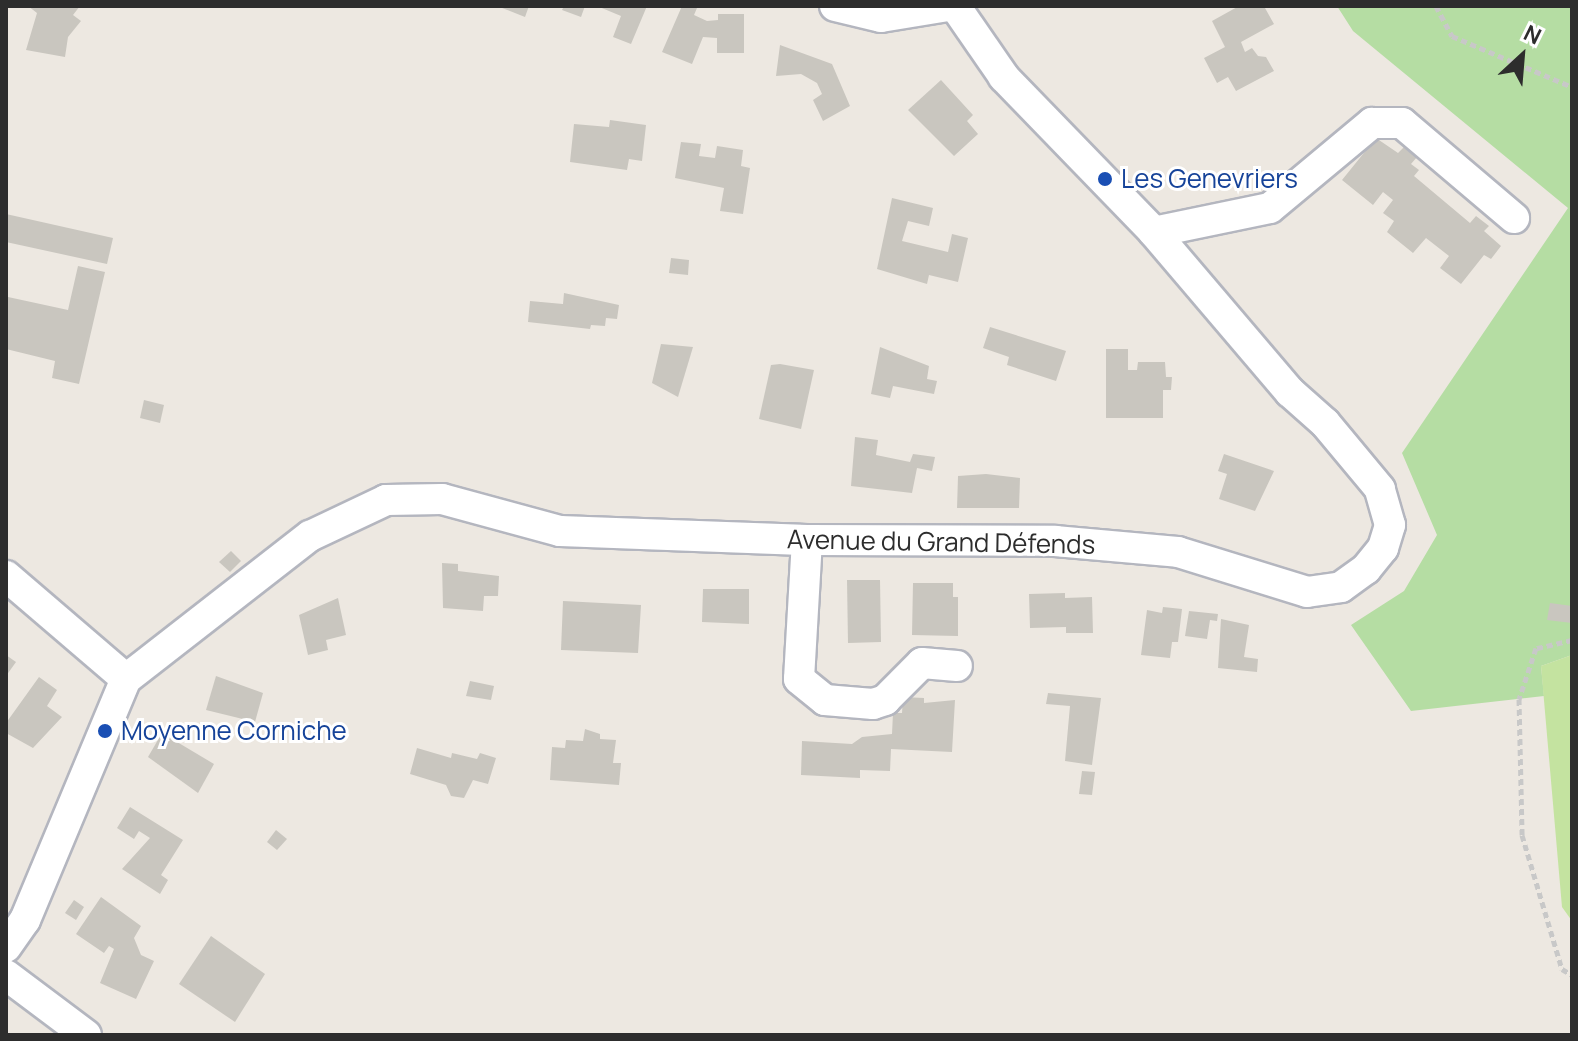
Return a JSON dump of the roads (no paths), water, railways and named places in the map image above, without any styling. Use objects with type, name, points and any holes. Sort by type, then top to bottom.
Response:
[{"type":"street","points":[[835,6],[881,17],[948,6]]},
{"type":"street","name":"Avenue du Grand Défends","points":[[6,947],[25,920],[126,679],[310,536],[386,500],[442,499],[560,531],[807,540],[1055,541],[1163,551],[1307,592],[1341,587],[1366,569],[1383,548],[1390,525],[1380,489],[1325,423],[1290,392],[1154,232],[1004,77],[955,6]]},
{"type":"street","points":[[1154,232],[1270,208],[1372,123],[1402,123],[1514,218]]},
{"type":"street","points":[[807,540],[799,679],[825,700],[873,704],[885,700],[922,663],[957,666]]},
{"type":"street","points":[[6,576],[126,679]]},
{"type":"street","points":[[6,975],[86,1035]]},
{"type":"place","name":"Les Genevriers","points":[[1105,179]]},
{"type":"place","name":"Moyenne Corniche","points":[[105,731]]}]
